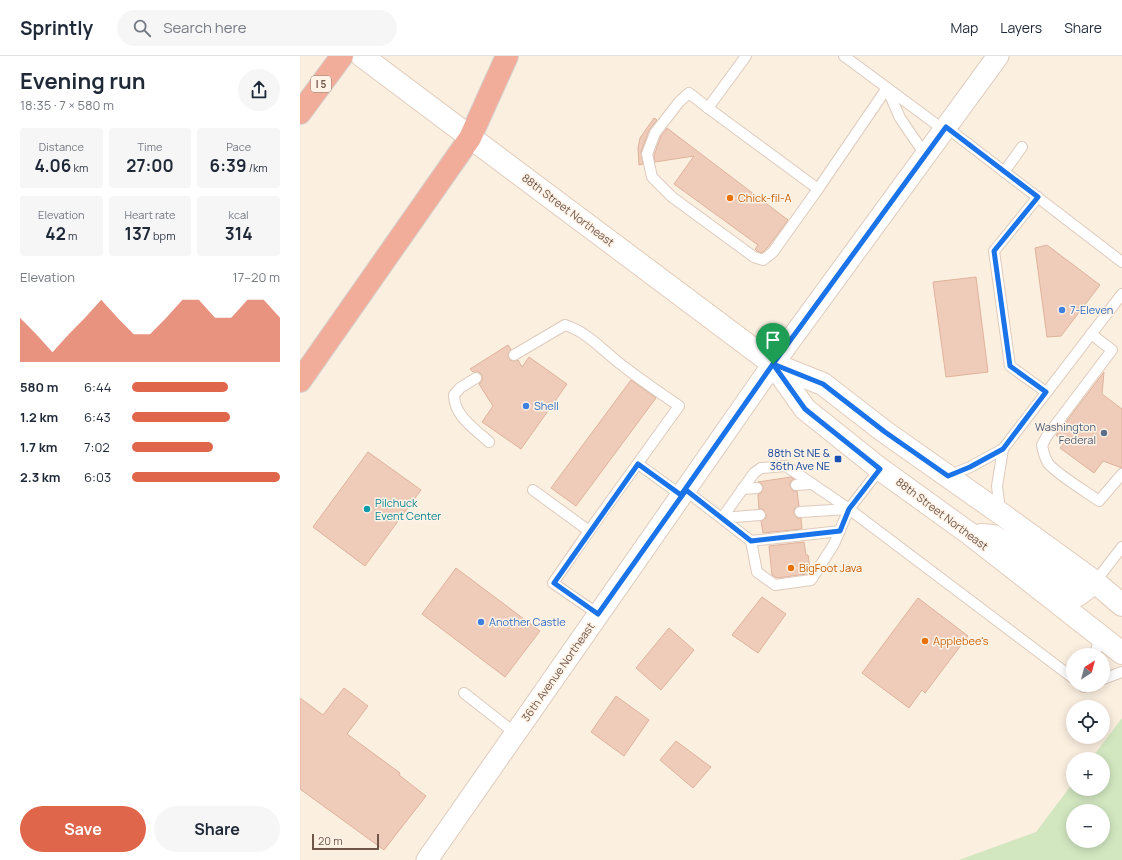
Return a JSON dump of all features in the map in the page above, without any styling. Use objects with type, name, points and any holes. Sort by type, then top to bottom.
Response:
[{"type":"highway","name":"I 5","points":[[300,113],[342,56]]},
{"type":"highway","points":[[300,381],[470,138],[507,56]]},
{"type":"main road","name":"88th Street Northeast","points":[[362,56],[773,364],[823,384],[885,432],[1095,582],[1122,605]]},
{"type":"main road","name":"88th Street Northeast","points":[[773,364],[805,409],[880,469],[970,534],[1097,645],[1122,653]]},
{"type":"main road","points":[[970,534],[993,536],[1018,550],[1078,595],[1095,582]]},
{"type":"main road","points":[[1097,645],[1122,632]]},
{"type":"street","name":"36th Avenue Northeast","points":[[427,860],[773,364],[998,56]]},
{"type":"lane","points":[[708,108],[746,56]]},
{"type":"lane","points":[[844,56],[945,128],[1122,262]]},
{"type":"lane","points":[[818,189],[690,93],[679,102],[655,133],[647,154],[652,177],[672,197],[754,257],[763,260],[773,252],[818,189],[887,88]]},
{"type":"lane","points":[[887,88],[900,118],[926,156]]},
{"type":"lane","points":[[1004,172],[1022,147]]},
{"type":"lane","points":[[1038,197],[994,251],[1010,366],[1046,392]]},
{"type":"lane","points":[[948,476],[970,467],[1003,449],[1122,294]]},
{"type":"lane","points":[[514,355],[565,325],[575,328],[584,333],[622,366],[679,406],[589,531],[554,583],[598,614]]},
{"type":"lane","points":[[1091,334],[1112,350],[1047,436],[1042,445],[1043,451],[1048,463],[1054,470],[1099,502],[1122,474]]},
{"type":"lane","points":[[476,378],[460,388],[454,395],[454,400],[459,414],[489,442]]},
{"type":"lane","points":[[1000,513],[997,486],[1003,449]]},
{"type":"lane","points":[[638,464],[722,518],[751,541],[758,572],[775,584],[811,580],[834,544],[849,509],[880,469]]},
{"type":"lane","points":[[722,518],[742,489],[757,471],[761,468],[772,466],[786,466],[849,509],[1066,673]]},
{"type":"lane","points":[[796,485],[812,484]]},
{"type":"lane","points":[[742,489],[757,488]]},
{"type":"lane","points":[[533,490],[589,531]]},
{"type":"lane","points":[[800,512],[849,509]]},
{"type":"lane","points":[[722,518],[760,515]]},
{"type":"lane","points":[[751,541],[840,531]]},
{"type":"lane","points":[[1095,582],[1122,548]]},
{"type":"lane","points":[[1110,676],[1122,672]]},
{"type":"lane","points":[[464,693],[515,733]]},
{"type":"green space","points":[[1122,718],[1122,860],[959,860],[1036,832],[1066,792],[1066,796],[1110,796],[1110,752],[1096,752],[1102,744],[1110,744],[1110,734]]},
{"type":"building","points":[[654,118],[657,120],[649,130],[641,152],[643,164],[639,165],[638,148],[640,138]]},
{"type":"building","points":[[667,128],[788,220],[762,253],[755,249],[758,245],[674,184],[694,156],[655,162],[654,155],[661,136]]},
{"type":"building","name":"7-Eleven","points":[[1047,245],[1100,285],[1061,336],[1047,337],[1035,248]]},
{"type":"building","points":[[976,277],[988,372],[946,377],[933,282]]},
{"type":"building","points":[[508,345],[511,349],[508,355],[510,360],[518,360],[522,367],[529,357],[567,384],[521,449],[482,422],[493,406],[479,384],[482,381],[482,375],[479,372],[473,372],[470,369]]},
{"type":"building","points":[[1104,372],[1102,394],[1122,409],[1122,468],[1103,461],[1094,473],[1060,448],[1065,442],[1056,435]]},
{"type":"building","points":[[631,380],[656,398],[576,506],[551,488]]},
{"type":"building","name":"Pilchuck Event Center","points":[[368,452],[421,490],[365,566],[313,527]]},
{"type":"building","points":[[791,477],[794,479],[790,482],[790,486],[793,491],[797,491],[799,506],[794,509],[794,513],[797,518],[801,518],[802,529],[763,533],[761,521],[766,518],[766,514],[763,509],[759,509],[758,494],[761,493],[763,488],[762,484],[758,482]]},
{"type":"building","points":[[804,542],[810,569],[807,574],[777,578],[772,575],[769,546]]},
{"type":"building","name":"Another Castle","points":[[456,568],[540,631],[505,677],[422,614]]},
{"type":"building","points":[[762,597],[786,614],[758,653],[732,635]]},
{"type":"building","points":[[918,598],[968,636],[925,693],[922,690],[909,708],[862,673]]},
{"type":"building","points":[[669,628],[694,650],[661,690],[636,668]]},
{"type":"building","points":[[344,688],[368,706],[347,734],[400,773],[399,775],[426,796],[384,850],[300,789],[300,698],[323,715]]},
{"type":"building","points":[[616,696],[649,720],[624,756],[591,732]]},
{"type":"building","points":[[676,741],[711,767],[693,788],[660,760]]},
{"type":"place","name":"Chick-fil-A","points":[[730,198]]},
{"type":"place","name":"7-Eleven","points":[[1062,310]]},
{"type":"place","name":"Shell","points":[[526,406]]},
{"type":"place","name":"Washington Federal","points":[[1104,433]]},
{"type":"place","name":"88th St NE & 36th Ave NE","points":[[838,459]]},
{"type":"place","name":"Pilchuck Event Center","points":[[367,509]]},
{"type":"place","name":"BigFoot Java","points":[[791,568]]},
{"type":"place","name":"Another Castle","points":[[481,622]]},
{"type":"place","name":"Applebee's","points":[[925,641]]},
{"type":"route","points":[[773,364],[681,495],[638,464],[589,531],[554,583],[598,614],[686,490],[751,541],[840,531],[849,509],[880,469],[805,409],[773,364],[823,384],[885,432],[948,476],[970,467],[1003,449],[1046,392],[1010,366],[994,251],[1038,197],[946,127],[773,364]]}]
